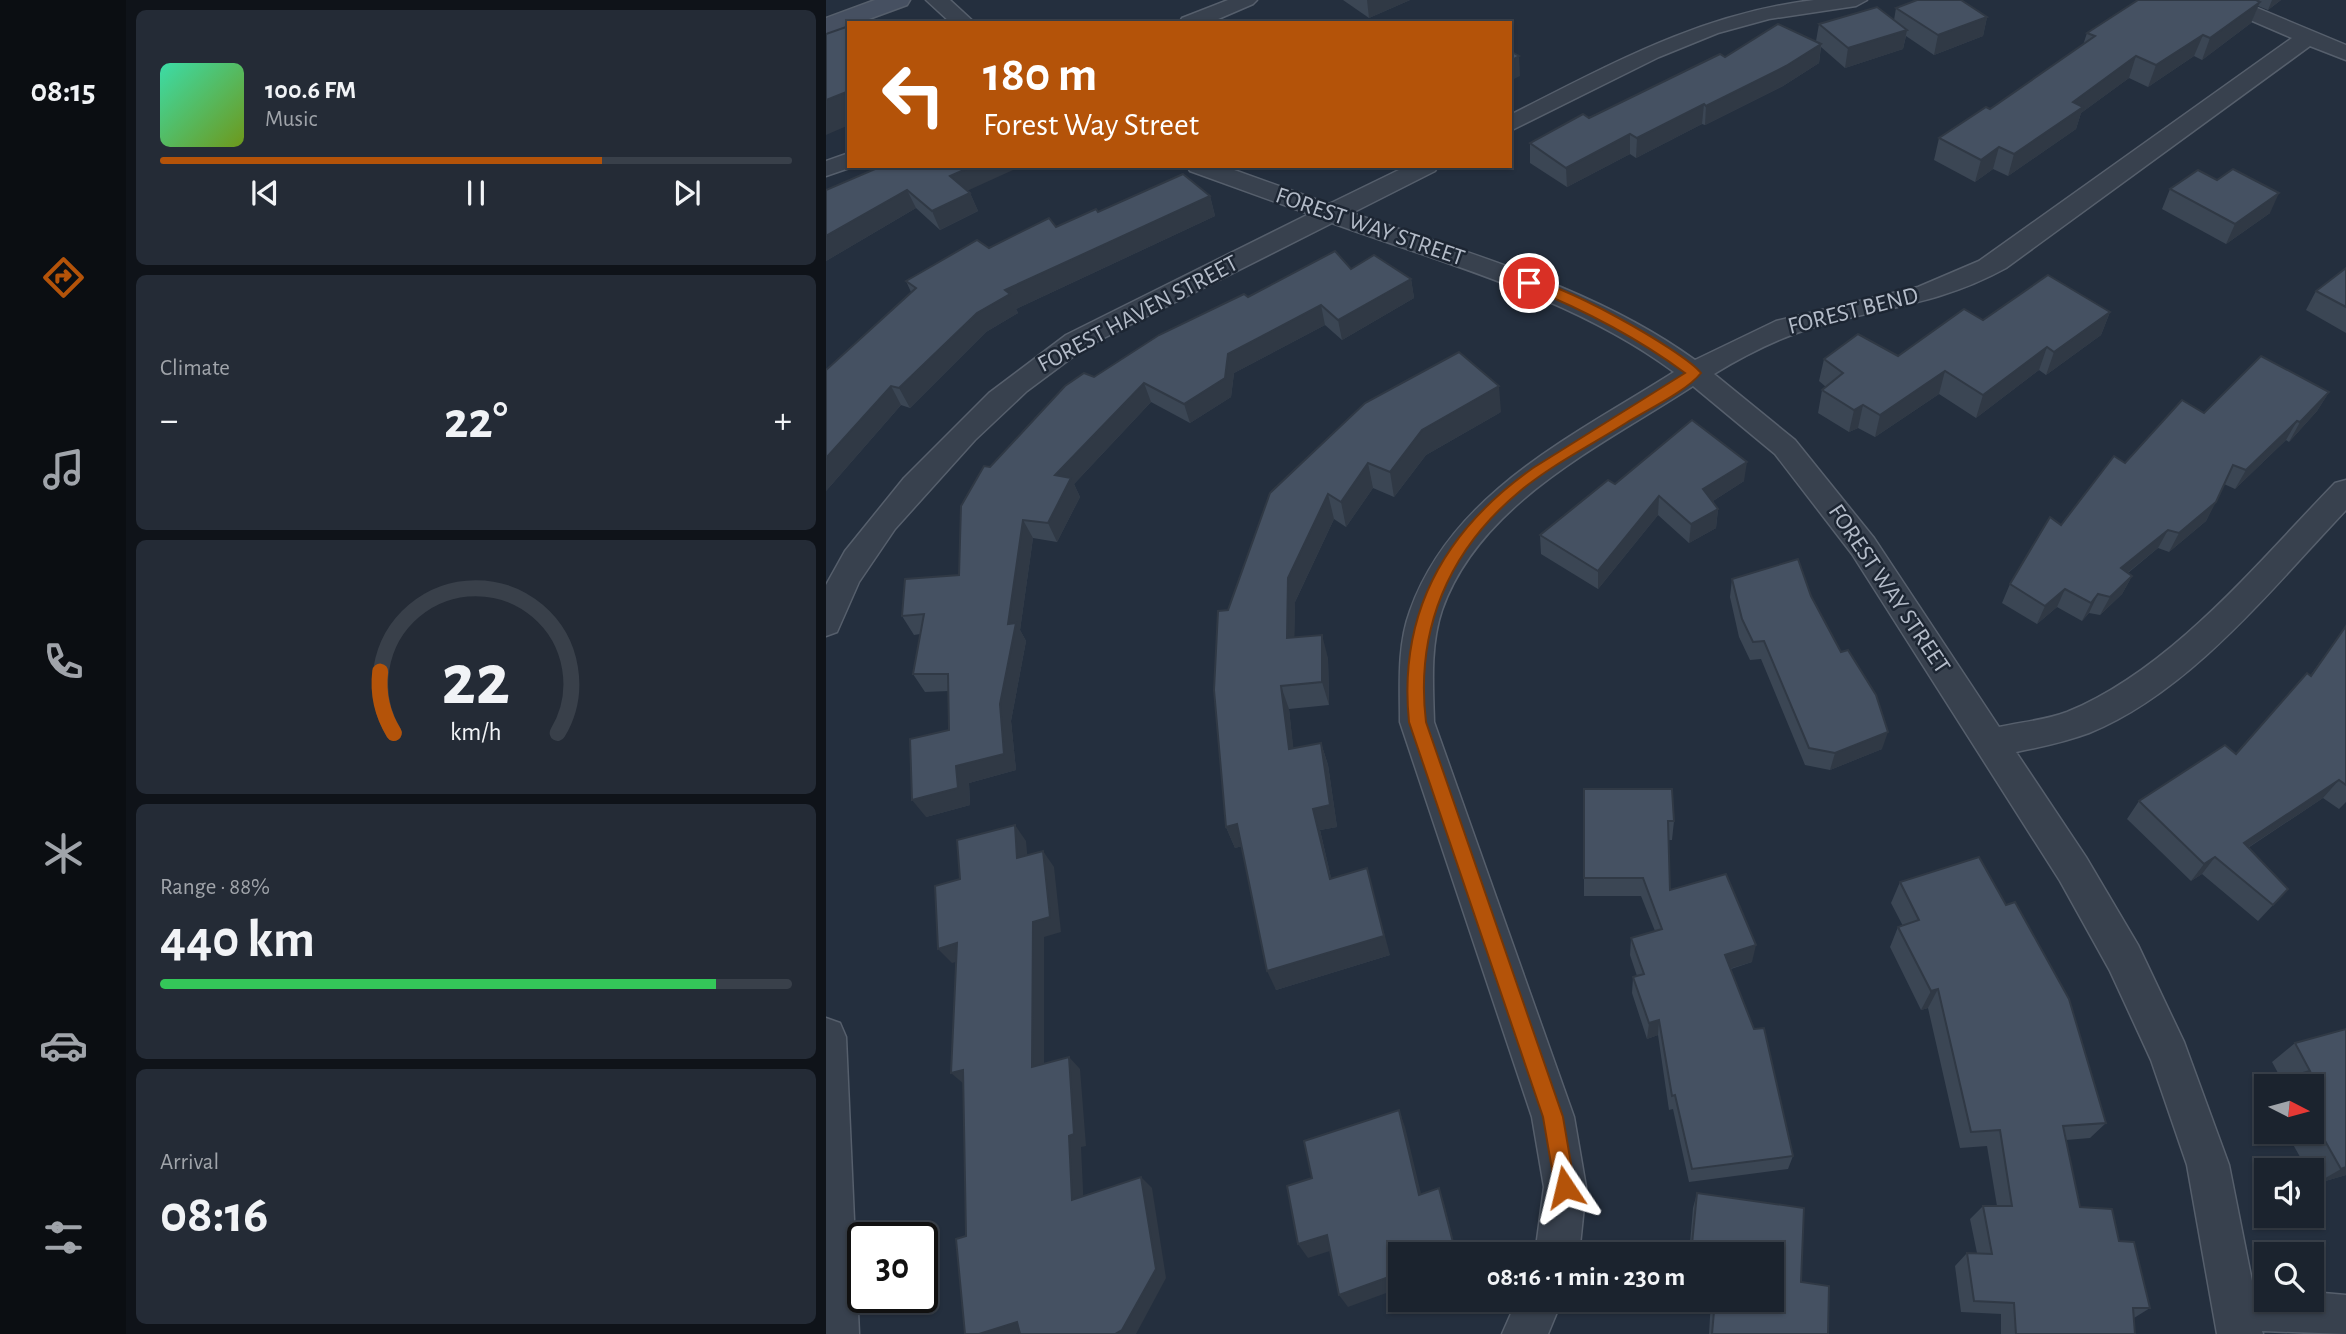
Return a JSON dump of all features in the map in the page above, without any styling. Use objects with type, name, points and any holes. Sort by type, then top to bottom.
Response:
[{"type":"main road","points":[[826,26],[898,0]]},
{"type":"street","points":[[937,0],[962,21]]},
{"type":"street","points":[[1195,21],[1246,0]]},
{"type":"street","points":[[1512,123],[1667,46],[1710,28],[1799,3],[1856,0]]},
{"type":"street","points":[[2220,0],[2346,53]]},
{"type":"street","name":"FOREST BEND","points":[[1559,1242],[1565,1187],[1553,1117],[1418,722],[1415,662],[1429,604],[1440,577],[1472,529],[1530,477],[1695,373],[1782,328],[1813,318],[1925,294],[1973,275],[1997,262],[2308,37]]},
{"type":"street","points":[[826,169],[847,161]]},
{"type":"street","name":"FOREST WAY STREET","points":[[1205,168],[1576,302],[1653,343],[1735,403],[1785,447],[1863,546],[2073,869],[2124,958],[2170,1056],[2208,1165],[2237,1320]]},
{"type":"street","name":"FOREST HAVEN STREET","points":[[826,623],[844,577],[861,549],[903,497],[1013,384],[1076,341],[1422,168]]},
{"type":"street","points":[[1991,743],[2076,724],[2110,708],[2199,642],[2346,491]]},
{"type":"street","points":[[826,1037],[836,1334]]},
{"type":"street","points":[[1525,1334],[1535,1312]]},
{"type":"street","points":[[2237,1320],[2346,1318]]},
{"type":"building","points":[[1917,0],[1961,0],[1987,17],[1938,35],[1896,8]]},
{"type":"building","points":[[2138,0],[2260,2],[2210,38],[2203,35],[2156,65],[2136,56],[2073,102],[2083,107],[2014,154],[1999,147],[1981,160],[1939,138],[1986,107],[1990,109],[2095,36],[2087,33]]},
{"type":"building","points":[[1877,7],[1907,30],[1848,48],[1819,24]]},
{"type":"building","points":[[1778,24],[1821,44],[1786,66],[1706,106],[1704,104],[1637,138],[1630,134],[1566,168],[1530,143],[1583,114],[1589,118],[1720,54],[1725,57]]},
{"type":"building","points":[[847,27],[847,92],[826,100],[826,34]]},
{"type":"building","points":[[877,168],[968,168],[950,176],[970,193],[932,211],[907,190],[826,236],[826,190]]},
{"type":"building","points":[[2233,169],[2279,193],[2235,224],[2170,189],[2198,170],[2217,180]]},
{"type":"building","points":[[1183,174],[1210,196],[1005,290],[1010,294],[977,313],[899,388],[891,386],[826,458],[826,370],[916,288],[906,281],[977,240],[989,248],[1049,218],[1056,227],[1096,209],[1098,212]]},
{"type":"building","points":[[1335,251],[1351,269],[1374,255],[1411,279],[1338,320],[1321,305],[1228,354],[1225,378],[1184,404],[1144,383],[1055,475],[1071,478],[1048,523],[1023,520],[1008,624],[1016,623],[1000,704],[1004,754],[956,766],[958,788],[912,800],[910,739],[949,730],[948,674],[913,674],[924,614],[902,616],[905,579],[959,575],[961,506],[984,466],[990,467],[1065,386],[1084,373],[1094,377],[1159,335],[1244,294],[1248,297]]},
{"type":"building","points":[[2346,268],[2346,307],[2316,291]]},
{"type":"building","points":[[2048,275],[2110,312],[2054,352],[2047,347],[1983,395],[1945,371],[1880,415],[1863,405],[1854,410],[1822,390],[1843,373],[1824,359],[1858,334],[1898,356],[1964,309],[1983,320]]},
{"type":"building","points":[[1459,352],[1499,386],[1422,430],[1390,472],[1368,463],[1341,502],[1328,494],[1288,578],[1287,638],[1322,635],[1322,682],[1281,686],[1289,749],[1321,743],[1330,805],[1313,809],[1330,879],[1367,868],[1384,936],[1267,971],[1237,824],[1226,827],[1214,690],[1218,611],[1228,610],[1270,493],[1365,403]]},
{"type":"building","points":[[2261,356],[2329,392],[2246,470],[2233,465],[2216,502],[2179,533],[2168,530],[2121,568],[2132,576],[2110,597],[2098,594],[2091,603],[2065,589],[2045,606],[2010,584],[2050,517],[2061,525],[2114,456],[2125,463],[2182,400],[2204,413]]},
{"type":"building","points":[[1692,420],[1747,462],[1703,489],[1718,509],[1691,524],[1659,496],[1598,571],[1540,535],[1608,480],[1615,484]]},
{"type":"building","points":[[1798,559],[1811,596],[1841,652],[1848,650],[1876,695],[1888,732],[1835,753],[1809,748],[1764,641],[1753,642],[1742,619],[1732,579]]},
{"type":"building","points":[[2346,626],[2346,785],[2339,780],[2244,843],[2288,889],[2273,905],[2215,857],[2204,864],[2139,801],[2225,745],[2236,754],[2307,673],[2311,676]]},
{"type":"building","points":[[1584,789],[1672,789],[1674,821],[1668,821],[1670,890],[1726,874],[1756,945],[1725,955],[1754,1029],[1764,1028],[1793,1156],[1692,1169],[1675,1095],[1672,1096],[1659,1020],[1649,1023],[1633,977],[1644,974],[1631,938],[1662,929],[1643,878],[1584,878]]},
{"type":"building","points":[[1015,825],[1017,858],[1043,851],[1050,917],[1033,922],[1032,1067],[1069,1057],[1074,1134],[1069,1136],[1072,1200],[1141,1177],[1156,1269],[1122,1330],[1115,1334],[1020,1334],[1017,1322],[979,1334],[965,1334],[956,1239],[966,1236],[963,1070],[951,1073],[957,943],[938,949],[935,886],[960,879],[957,840]]},
{"type":"building","points":[[1979,857],[2006,905],[2015,902],[2069,999],[2106,1123],[2063,1126],[2080,1207],[2112,1209],[2119,1241],[2134,1242],[2150,1308],[2133,1308],[2135,1334],[2016,1334],[2014,1303],[1974,1301],[1967,1253],[1992,1254],[1983,1206],[2012,1206],[2000,1130],[1971,1132],[1938,989],[1931,991],[1898,927],[1919,920],[1900,882]]},
{"type":"building","points":[[2346,1029],[2346,1167],[2341,1169],[2324,1139],[2324,1074],[2299,1074],[2310,1071],[2295,1043]]},
{"type":"building","points":[[1399,1110],[1419,1195],[1439,1188],[1453,1242],[1388,1242],[1388,1277],[1339,1295],[1327,1235],[1298,1244],[1287,1186],[1312,1178],[1304,1141]]},
{"type":"building","points":[[1697,1193],[1804,1208],[1801,1282],[1829,1286],[1828,1334],[1712,1334],[1714,1312],[1784,1312],[1784,1242],[1692,1242]]},
{"type":"route","points":[[1529,283],[1576,302],[1653,343],[1695,373],[1538,471],[1514,488],[1472,529],[1440,577],[1417,647],[1414,692],[1418,722],[1553,1117],[1565,1187]]}]
